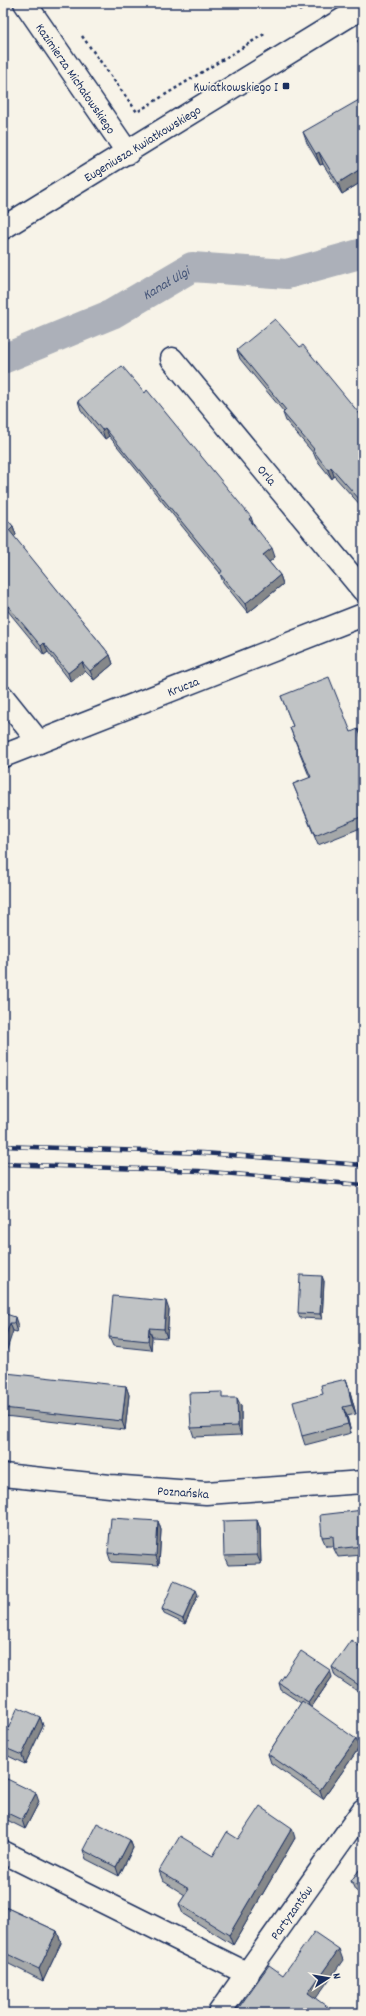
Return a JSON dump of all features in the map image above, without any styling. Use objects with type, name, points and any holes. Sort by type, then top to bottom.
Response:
[{"type":"street","name":"Kazimierza Michałowskiego","points":[[26,3],[128,152]]},
{"type":"street","name":"Eugeniusza Kwiatkowskiego","points":[[3,228],[363,7]]},
{"type":"street","name":"Orla","points":[[172,359],[363,590]]},
{"type":"street","name":"Krucza","points":[[3,756],[363,615]]},
{"type":"street","points":[[3,696],[39,742]]},
{"type":"street","name":"Poznańska","points":[[3,1474],[110,1486],[206,1493],[363,1482]]},
{"type":"street","name":"Partyzantów","points":[[219,2013],[363,1810]]},
{"type":"street","points":[[3,1852],[248,1974]]},
{"type":"path","points":[[297,3],[301,12]]},
{"type":"path","points":[[294,16],[306,9]]},
{"type":"path","points":[[81,35],[137,112],[267,33]]},
{"type":"building","points":[[359,100],[363,107],[363,170],[362,168],[338,183],[319,152],[316,154],[303,132]]},
{"type":"building","points":[[275,319],[300,347],[303,345],[363,418],[363,498],[360,500],[331,467],[328,470],[313,450],[314,449],[283,413],[286,410],[237,350]]},
{"type":"building","points":[[122,366],[145,393],[147,390],[251,517],[249,519],[272,548],[263,555],[280,575],[245,604],[220,574],[222,571],[105,428],[102,430],[78,401]]},
{"type":"building","points":[[3,515],[13,526],[9,530],[110,655],[90,671],[82,662],[68,673],[44,643],[41,646],[3,600]]},
{"type":"building","points":[[329,677],[351,732],[358,729],[363,741],[363,816],[315,836],[293,784],[311,777],[290,728],[293,726],[281,696]]},
{"type":"building","points":[[300,1275],[322,1276],[320,1314],[298,1313]]},
{"type":"building","points":[[113,1296],[166,1301],[164,1329],[149,1328],[148,1341],[109,1337]]},
{"type":"building","points":[[3,1313],[15,1317],[14,1323],[10,1323],[3,1343]]},
{"type":"building","points":[[6,1373],[126,1386],[122,1421],[3,1408]]},
{"type":"building","points":[[346,1379],[352,1405],[343,1407],[348,1424],[302,1436],[293,1402],[323,1394],[321,1385]]},
{"type":"building","points":[[222,1392],[222,1398],[237,1398],[238,1426],[191,1428],[189,1393]]},
{"type":"building","points":[[363,1510],[363,1546],[334,1549],[333,1536],[322,1537],[320,1515]]},
{"type":"building","points":[[111,1518],[158,1521],[156,1556],[108,1553]]},
{"type":"building","points":[[257,1520],[257,1555],[224,1556],[223,1521]]},
{"type":"building","points":[[174,1581],[196,1590],[183,1619],[162,1609]]},
{"type":"building","points":[[351,1640],[363,1649],[363,1688],[332,1667]]},
{"type":"building","points":[[301,1651],[330,1670],[308,1702],[279,1683]]},
{"type":"building","points":[[302,1701],[356,1739],[320,1790],[268,1754]]},
{"type":"building","points":[[18,1707],[40,1717],[22,1755],[3,1747],[3,1740]]},
{"type":"building","points":[[3,1777],[36,1793],[22,1820],[3,1811]]},
{"type":"building","points":[[260,1806],[292,1828],[229,1935],[179,1904],[189,1889],[159,1871],[180,1836],[213,1856],[227,1832],[238,1839]]},
{"type":"building","points":[[97,1823],[130,1840],[116,1867],[83,1850]]},
{"type":"building","points":[[363,1865],[363,1889],[351,1881]]},
{"type":"building","points":[[3,1906],[57,1931],[39,1969],[3,1952]]},
{"type":"building","points":[[314,1932],[339,1949],[308,1993],[336,2013],[235,2013],[269,1965],[283,1975]]},
{"type":"waterway","name":"Kanał Ulgi","points":[[3,359],[112,314],[192,267],[287,274],[363,253]]},
{"type":"railway","points":[[3,1146],[203,1153],[363,1165]]},
{"type":"railway","points":[[3,1164],[199,1171],[363,1185]]},
{"type":"place","name":"Kwiatkowskiego I","points":[[286,86]]}]
